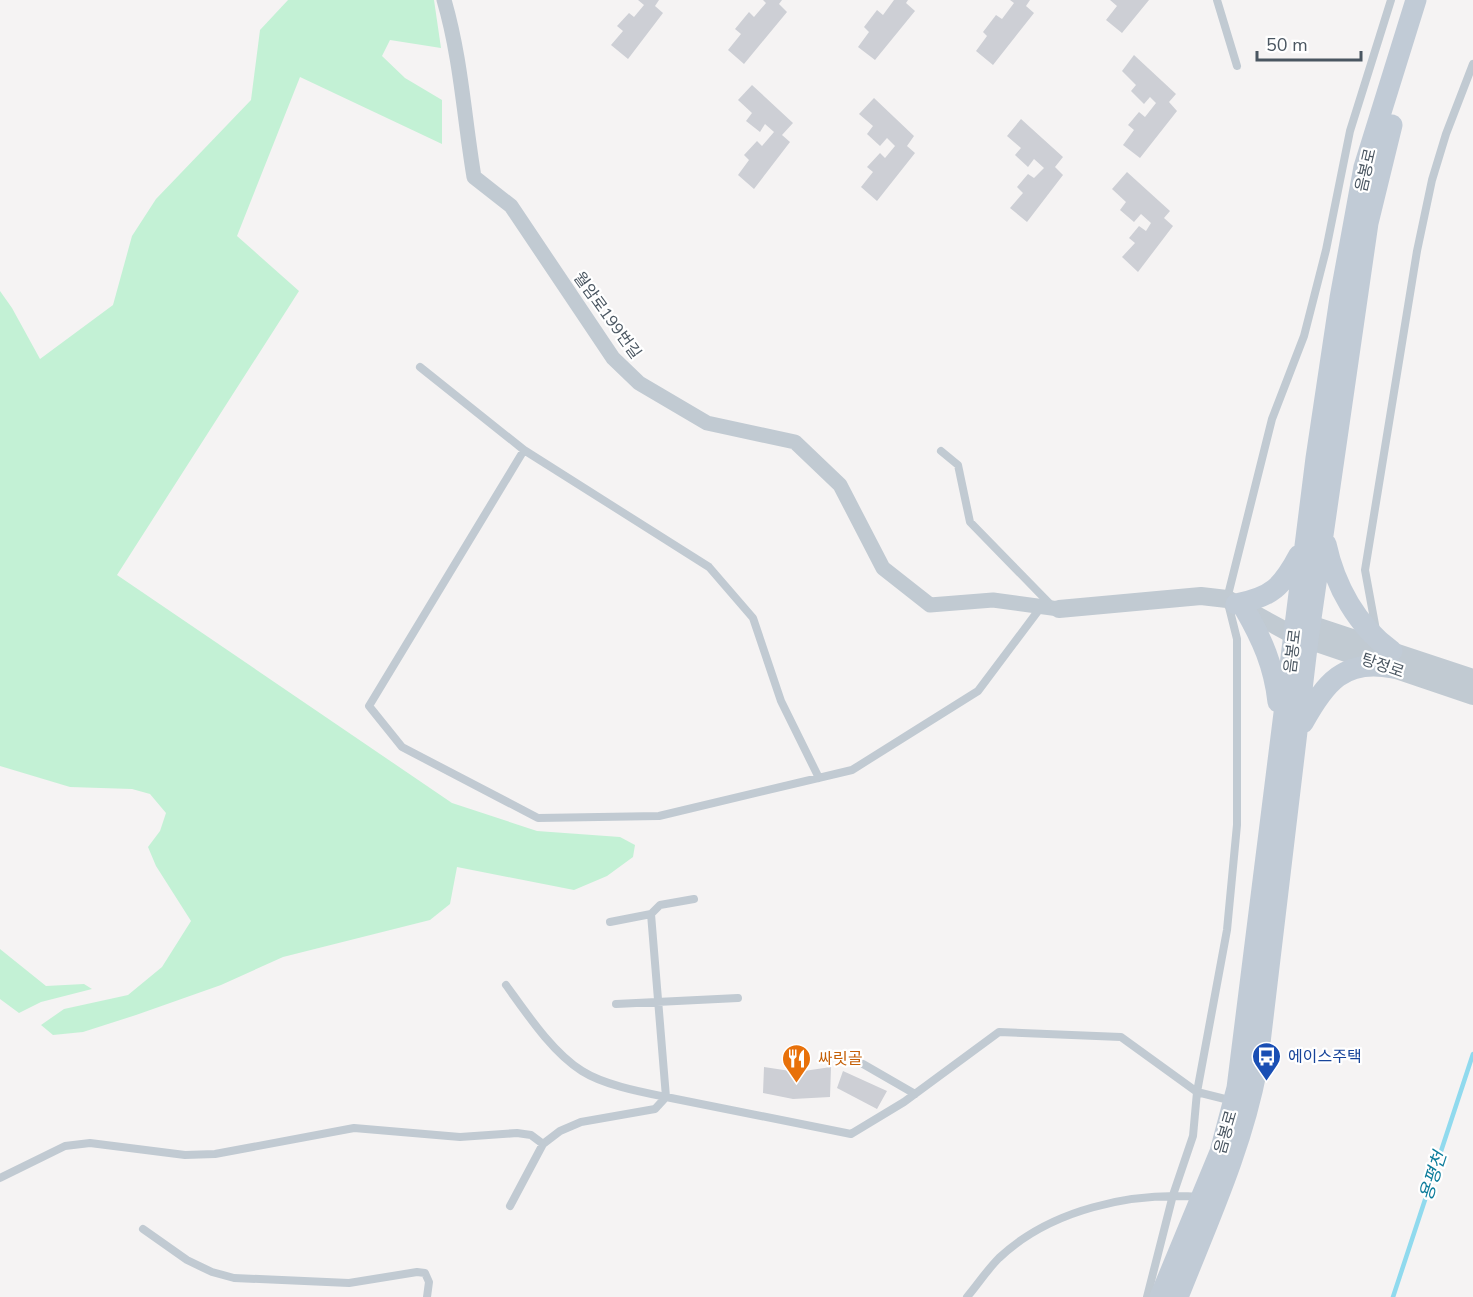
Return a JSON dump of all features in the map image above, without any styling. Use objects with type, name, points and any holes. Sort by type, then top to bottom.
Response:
[{"type":"main road","name":"음봉로","points":[[1315,540],[1340,298],[1364,166],[1416,0]]},
{"type":"main road","name":"음봉로","points":[[1178,1297],[1235,1157],[1248,1114],[1257,1068],[1290,733],[1315,540],[1368,224],[1384,149],[1430,0]]},
{"type":"main road","points":[[1315,540],[1347,601],[1388,653],[1373,664],[1337,676],[1320,692],[1290,733],[1268,652],[1240,606],[1259,599],[1277,588],[1315,540]]},
{"type":"main road","name":"음봉로","points":[[1160,1297],[1220,1152],[1234,1102],[1290,733]]},
{"type":"street","name":"월암로199번길","points":[[444,0],[457,44],[464,115],[474,177],[511,206],[613,358],[639,383],[706,423],[795,442],[840,485],[883,568],[930,605],[993,600],[1051,608]]},
{"type":"street","name":"탕정로","points":[[1051,608],[1201,596],[1240,606],[1302,629],[1473,678]]},
{"type":"street","name":"탕정로","points":[[1388,653],[1473,696]]},
{"type":"lane","points":[[1217,0],[1237,66]]},
{"type":"lane","points":[[1147,1297],[1173,1195],[1193,1136],[1197,1092],[1227,930],[1237,825],[1237,639],[1240,606],[1272,419],[1304,336],[1324,261],[1350,131],[1391,0]]},
{"type":"lane","points":[[1388,653],[1365,570],[1417,250],[1435,171],[1473,64]]},
{"type":"lane","points":[[420,367],[524,450],[709,567],[753,618],[781,701],[819,778]]},
{"type":"lane","points":[[524,450],[369,706],[402,747],[538,818],[658,816],[852,770],[978,691],[1051,608],[970,522],[958,465],[941,451]]},
{"type":"lane","points":[[610,922],[651,914],[660,905],[694,899]]},
{"type":"lane","points":[[510,1206],[543,1144],[560,1131],[581,1122],[655,1109],[666,1097],[651,914]]},
{"type":"lane","points":[[506,986],[538,1030],[583,1071],[631,1089],[851,1134],[915,1094],[999,1032],[1121,1037],[1197,1092],[1234,1102]]},
{"type":"lane","points":[[616,1004],[738,998]]},
{"type":"lane","points":[[862,1064],[915,1094]]},
{"type":"lane","points":[[0,1178],[65,1146],[90,1143],[185,1155],[215,1154],[354,1128],[460,1137],[531,1135],[543,1144]]},
{"type":"lane","points":[[967,1297],[999,1258],[1041,1228],[1066,1215],[1136,1200],[1173,1195],[1202,1197]]},
{"type":"lane","points":[[143,1229],[187,1260],[212,1272],[234,1278],[349,1283],[417,1272],[424,1274],[429,1282],[427,1297]]},
{"type":"green space","points":[[288,0],[434,0],[441,48],[390,40],[382,56],[405,78],[442,100],[442,144],[300,77],[237,236],[299,291],[117,575],[452,803],[537,831],[620,837],[635,845],[633,857],[607,876],[574,890],[457,867],[450,904],[430,920],[283,957],[221,985],[136,1015],[83,1032],[53,1035],[41,1025],[64,1009],[128,995],[162,967],[191,921],[156,866],[148,847],[160,831],[166,813],[150,794],[132,789],[70,787],[0,766],[0,291],[40,359],[113,305],[132,236],[156,199],[251,100],[260,30]]},
{"type":"green space","points":[[0,949],[46,986],[84,984],[92,989],[41,1002],[19,1013],[0,999]]},
{"type":"building","points":[[638,0],[659,0],[655,6],[663,13],[628,59],[611,45],[623,31],[617,26],[629,13],[634,17],[644,5]]},
{"type":"building","points":[[763,0],[782,0],[779,4],[787,12],[744,64],[728,50],[741,34],[735,29],[749,12],[754,17],[766,3]]},
{"type":"building","points":[[894,0],[908,0],[906,3],[915,11],[875,60],[858,47],[869,32],[864,27],[877,10],[883,15]]},
{"type":"building","points":[[1010,0],[1030,0],[1026,6],[1034,13],[993,65],[976,51],[987,36],[983,32],[996,15],[1002,19],[1014,3]]},
{"type":"building","points":[[1110,0],[1149,0],[1122,33],[1106,20],[1117,6]]},
{"type":"building","points":[[1134,55],[1176,94],[1169,102],[1177,111],[1140,158],[1123,145],[1134,130],[1128,125],[1139,112],[1145,117],[1156,103],[1150,97],[1144,104],[1131,91],[1136,85],[1122,71]]},
{"type":"building","points":[[752,85],[793,123],[782,135],[790,142],[754,189],[738,175],[749,160],[744,155],[757,141],[762,146],[774,132],[765,124],[760,132],[746,121],[752,113],[738,100]]},
{"type":"building","points":[[874,98],[914,136],[907,146],[915,153],[877,201],[861,187],[873,172],[867,167],[880,153],[885,158],[895,146],[887,138],[880,146],[867,134],[873,126],[859,114]]},
{"type":"building","points":[[1021,119],[1063,157],[1055,167],[1063,175],[1027,222],[1010,208],[1023,193],[1017,187],[1028,174],[1034,178],[1044,168],[1034,159],[1028,167],[1015,155],[1021,148],[1007,136]]},
{"type":"building","points":[[1127,172],[1170,211],[1164,218],[1173,226],[1138,272],[1122,257],[1135,243],[1129,238],[1139,226],[1146,231],[1151,223],[1141,214],[1134,222],[1120,210],[1126,202],[1112,189]]},
{"type":"building","name":"싸릿골","points":[[764,1067],[797,1072],[831,1067],[830,1097],[793,1099],[763,1093]]},
{"type":"building","points":[[843,1071],[887,1091],[877,1109],[837,1088]]},
{"type":"waterway","name":"용평천","points":[[1393,1297],[1473,1054]]},
{"type":"place","name":"에이스주택","points":[[1267,1082]]},
{"type":"place","name":"싸릿골","points":[[797,1084]]}]
